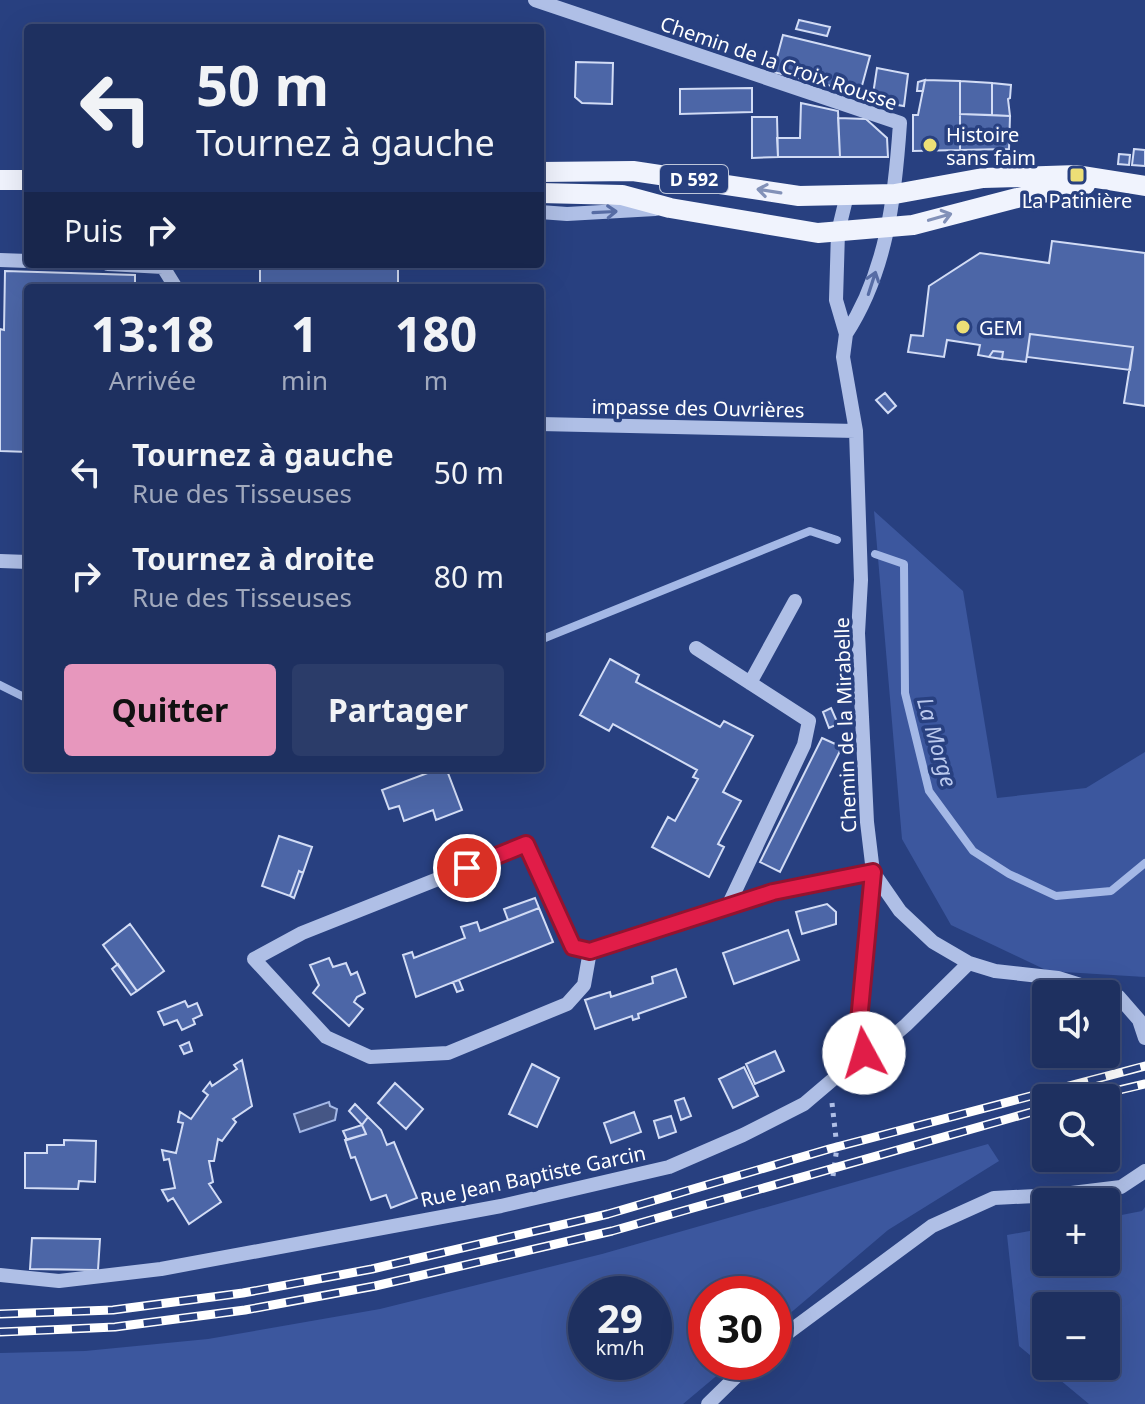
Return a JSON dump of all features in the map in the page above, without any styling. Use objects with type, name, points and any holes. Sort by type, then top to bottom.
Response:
[{"type":"main road","name":"D 592","points":[[544,172],[633,171],[799,196],[895,194],[983,178],[1077,175],[1145,186]]},
{"type":"main road","points":[[0,180],[24,180]]},
{"type":"main road","name":"D 592","points":[[544,193],[622,195],[670,208],[818,233],[913,225],[1017,198],[1105,181]]},
{"type":"street","name":"Chemin de la Croix Rousse","points":[[535,0],[900,123],[895,194]]},
{"type":"street","name":"Chemin de la Mirabelle","points":[[846,334],[864,306],[895,194]]},
{"type":"street","name":"Chemin de la Mirabelle","points":[[847,195],[838,232],[836,300],[846,334],[843,357],[856,431],[861,580],[858,633],[867,822],[873,872],[900,911],[933,942],[969,963],[995,971],[1058,978],[1119,997],[1142,1018],[1145,1038]]},
{"type":"street","points":[[544,212],[567,214],[670,208]]},
{"type":"street","points":[[0,260],[24,261]]},
{"type":"street","name":"impasse des Ouvrières","points":[[544,424],[856,431]]},
{"type":"street","points":[[0,561],[24,562]]},
{"type":"street","points":[[750,683],[795,601]]},
{"type":"street","points":[[696,648],[809,721],[804,745],[728,906]]},
{"type":"street","points":[[590,951],[584,985],[567,1004],[448,1053],[370,1057],[326,1037],[254,959],[302,933],[526,844],[573,947],[590,951],[773,892],[873,872],[859,1021],[864,1053]]},
{"type":"street","name":"Rue Jean Baptiste Garcin","points":[[0,1275],[59,1281],[161,1269],[501,1206],[669,1167],[804,1104],[864,1053],[885,1043],[969,963]]},
{"type":"street","points":[[792,1330],[932,1226],[994,1198],[1121,1187],[1145,1171]]},
{"type":"street","points":[[708,1404],[733,1380]]},
{"type":"path","points":[[829,1083],[837,1147],[833,1176]]},
{"type":"shaded area","points":[[874,511],[963,591],[997,798],[1086,788],[1145,752],[1145,977],[1048,971],[951,925],[902,839]]},
{"type":"shaded area","points":[[329,1102],[337,1109],[335,1120],[300,1132],[294,1114]]},
{"type":"shaded area","points":[[988,1144],[999,1161],[888,1230],[792,1312],[792,1276],[688,1276],[688,1380],[712,1380],[683,1404],[0,1404],[0,1353],[85,1351],[208,1339],[380,1309],[602,1254]]},
{"type":"shaded area","points":[[1145,1207],[1145,1404],[1089,1404],[1060,1380],[1120,1380],[1120,1292],[1032,1292],[1032,1357],[1019,1346],[1007,1235],[1032,1231],[1032,1276],[1120,1276],[1120,1215],[1142,1211]]},
{"type":"building","points":[[799,20],[830,27],[827,36],[796,29]]},
{"type":"building","points":[[783,35],[870,56],[860,93],[773,72]]},
{"type":"building","points":[[576,62],[613,63],[612,104],[582,103],[575,97]]},
{"type":"building","points":[[877,68],[908,74],[904,106],[872,101]]},
{"type":"building","points":[[925,80],[960,81],[960,150],[913,151],[913,115],[918,115]]},
{"type":"building","points":[[925,80],[923,91],[917,91],[918,82]]},
{"type":"building","points":[[960,81],[992,83],[992,115],[960,114]]},
{"type":"building","points":[[992,83],[1011,85],[1008,99],[1010,116],[992,115]]},
{"type":"building","points":[[752,88],[752,112],[680,114],[680,89]]},
{"type":"building","points":[[801,103],[838,111],[840,157],[778,157],[777,138],[800,138]]},
{"type":"building","points":[[960,114],[1010,116],[1009,149],[960,150]]},
{"type":"building","points":[[752,117],[777,117],[778,157],[752,158]]},
{"type":"building","points":[[838,118],[866,119],[887,138],[888,157],[840,157]]},
{"type":"building","points":[[1134,149],[1145,150],[1145,166],[1132,165]]},
{"type":"building","points":[[1119,154],[1130,155],[1129,165],[1118,164]]},
{"type":"building","points":[[1052,241],[1145,253],[1145,406],[1124,403],[1133,347],[1030,334],[1026,362],[1002,359],[1003,352],[993,351],[989,357],[978,355],[980,345],[947,340],[944,357],[908,352],[911,335],[923,336],[929,286],[980,253],[1049,263]]},
{"type":"building","points":[[260,268],[398,268],[398,284],[260,284]]},
{"type":"building","points":[[5,271],[135,275],[135,284],[24,284],[24,452],[0,451],[0,329],[4,330]]},
{"type":"building","points":[[1030,334],[1133,347],[1130,370],[1027,357]]},
{"type":"building","points":[[993,351],[1003,352],[1002,359],[989,357]]},
{"type":"building","points":[[885,393],[896,406],[888,413],[876,400]]},
{"type":"building","points":[[610,659],[639,675],[636,682],[720,727],[724,721],[753,736],[723,792],[741,801],[718,844],[724,847],[709,877],[652,847],[668,817],[675,821],[698,779],[693,777],[697,770],[613,724],[609,731],[580,715]]},
{"type":"building","points":[[831,708],[838,724],[829,728],[823,712]]},
{"type":"building","points":[[822,738],[842,747],[780,872],[760,862]]},
{"type":"building","points":[[430,772],[448,772],[462,810],[436,820],[433,810],[404,821],[399,806],[389,809],[382,790]]},
{"type":"building","points":[[279,836],[312,847],[303,873],[299,871],[290,896],[262,886]]},
{"type":"building","points":[[299,871],[303,873],[294,898],[290,896]]},
{"type":"building","points":[[535,898],[539,908],[508,920],[504,909]]},
{"type":"building","points":[[827,904],[836,912],[836,924],[802,934],[796,912]]},
{"type":"building","points":[[539,908],[553,942],[416,997],[403,955],[412,952],[414,958],[465,938],[461,927],[477,922],[480,931]]},
{"type":"building","points":[[130,924],[164,971],[137,991],[103,945]]},
{"type":"building","points":[[788,930],[799,960],[734,984],[723,953]]},
{"type":"building","points":[[329,958],[333,967],[346,963],[351,975],[357,972],[365,993],[354,1002],[363,1009],[349,1026],[313,993],[319,985],[310,965]]},
{"type":"building","points":[[118,964],[137,991],[131,995],[112,969]]},
{"type":"building","points":[[676,969],[686,997],[638,1014],[639,1018],[633,1020],[632,1016],[595,1029],[585,1000],[610,992],[611,997],[653,983],[652,977]]},
{"type":"building","points":[[459,980],[463,990],[457,992],[453,982]]},
{"type":"building","points":[[185,1001],[188,1007],[197,1003],[202,1015],[193,1019],[195,1024],[182,1030],[177,1020],[164,1025],[158,1012]]},
{"type":"building","points":[[189,1042],[192,1051],[184,1054],[180,1046]]},
{"type":"building","points":[[775,1051],[784,1071],[755,1084],[746,1064]]},
{"type":"building","points":[[242,1060],[252,1106],[233,1119],[236,1122],[222,1141],[218,1139],[214,1161],[209,1161],[213,1182],[209,1184],[221,1202],[189,1224],[173,1198],[168,1201],[162,1190],[175,1188],[169,1159],[164,1160],[162,1150],[176,1153],[183,1123],[178,1122],[180,1112],[191,1119],[208,1095],[203,1091],[210,1082],[212,1086],[237,1069],[234,1065]]},
{"type":"building","points":[[532,1064],[559,1078],[537,1127],[509,1114]]},
{"type":"building","points":[[744,1067],[758,1096],[733,1108],[719,1079]]},
{"type":"building","points":[[395,1083],[423,1109],[406,1129],[378,1103]]},
{"type":"building","points":[[684,1098],[691,1116],[681,1120],[675,1101]]},
{"type":"building","points":[[355,1104],[368,1117],[362,1125],[349,1111]]},
{"type":"building","points":[[634,1112],[641,1132],[611,1143],[604,1123]]},
{"type":"building","points":[[671,1116],[676,1132],[659,1138],[654,1121]]},
{"type":"building","points":[[368,1117],[381,1130],[387,1145],[394,1142],[417,1198],[391,1208],[386,1195],[371,1200],[355,1157],[351,1158],[345,1140],[366,1134],[362,1125]]},
{"type":"building","points":[[362,1125],[366,1134],[347,1140],[343,1131]]},
{"type":"building","points":[[64,1140],[96,1141],[95,1182],[79,1181],[78,1189],[25,1188],[25,1153],[47,1153],[47,1145],[64,1145]]},
{"type":"building","points":[[32,1238],[100,1239],[98,1270],[30,1269]]},
{"type":"waterway","name":"La Morge","points":[[544,638],[810,531],[837,540]]},
{"type":"waterway","name":"La Morge","points":[[875,554],[904,564],[905,693],[929,791],[973,851],[1009,874],[1056,896],[1111,891],[1145,863]]},
{"type":"waterway","name":"La Morge","points":[[0,685],[24,697]]},
{"type":"railway","points":[[0,1314],[113,1310],[243,1293],[372,1269],[608,1214],[829,1149],[1145,1066]]},
{"type":"railway","points":[[1120,1090],[1145,1084]]},
{"type":"railway","points":[[0,1332],[115,1327],[245,1310],[375,1286],[612,1231],[1032,1112]]},
{"type":"place","name":"Histoire sans faim","points":[[930,145]]},
{"type":"place","name":"La Patinière","points":[[1077,175]]},
{"type":"place","name":"GEM","points":[[963,327]]},
{"type":"route","points":[[467,868],[526,844],[573,947],[590,951],[773,892],[873,872],[859,1021],[864,1053]]}]
